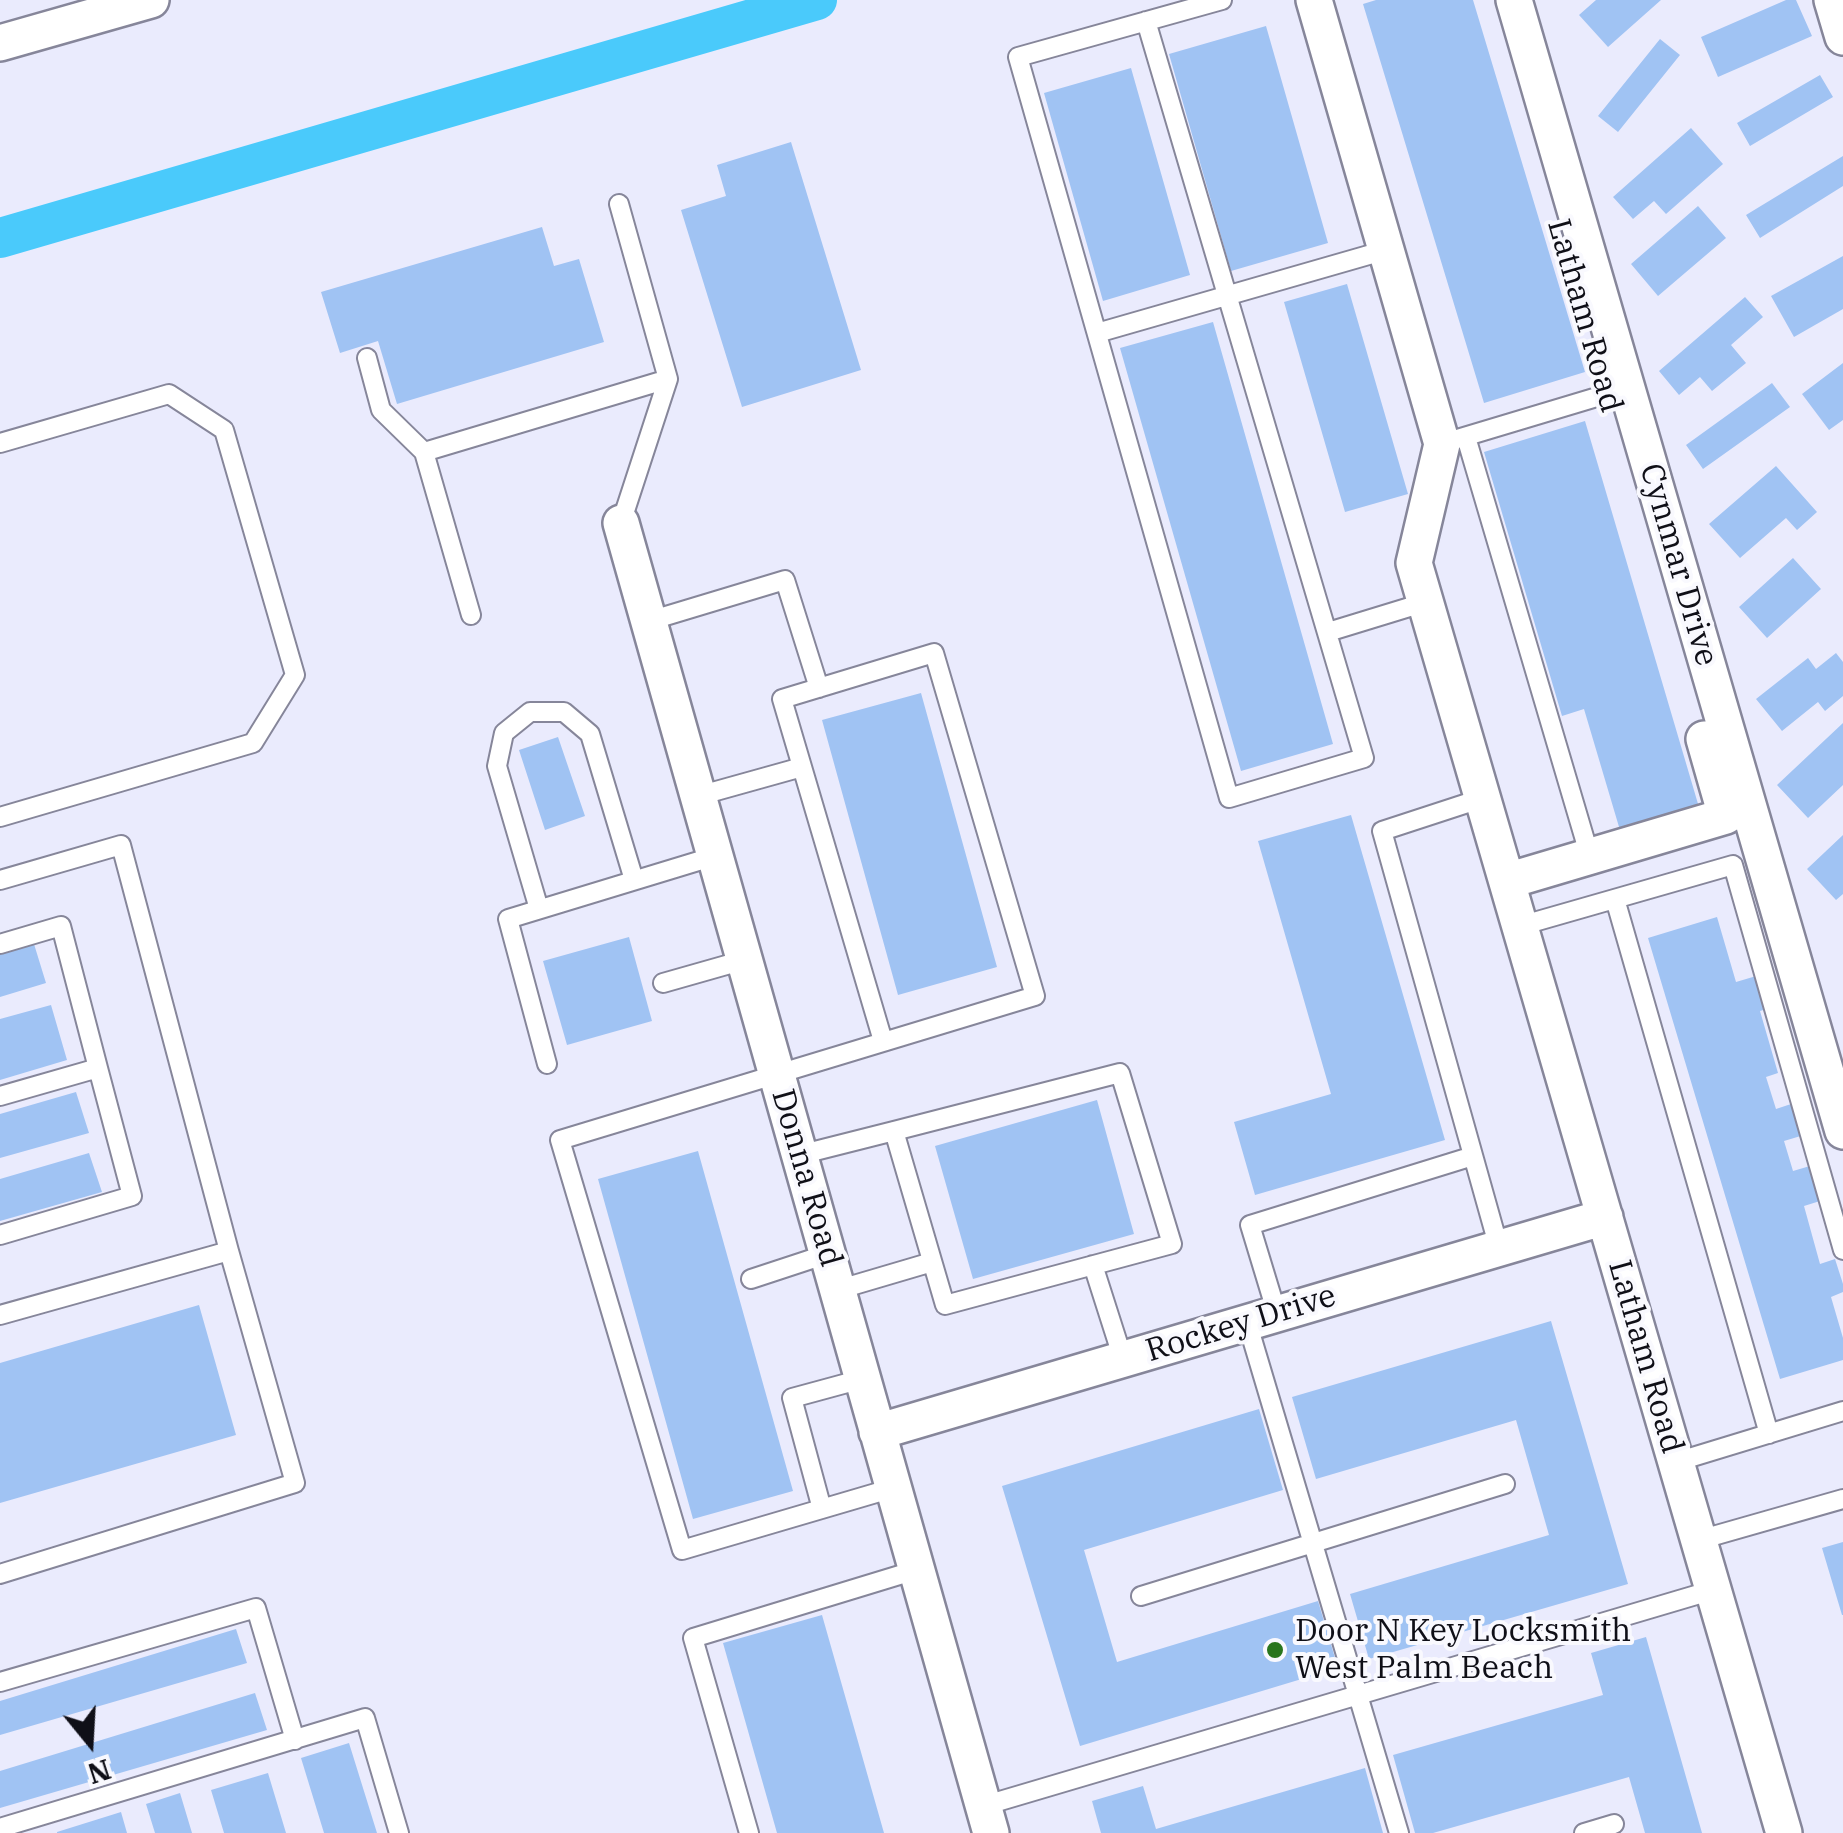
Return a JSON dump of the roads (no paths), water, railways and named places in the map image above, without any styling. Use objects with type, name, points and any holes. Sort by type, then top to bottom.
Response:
[{"type":"street","points":[[0,43],[151,0]]},
{"type":"street","name":"Latham Road","points":[[1314,0],[1386,250],[1454,440],[1414,564],[1784,1833]]},
{"type":"street","name":"Latham Road","points":[[1495,0],[1726,816],[1506,881]]},
{"type":"street","name":"Cynmar Drive","points":[[1514,0],[1843,1131]]},
{"type":"street","points":[[1832,0],[1843,37]]},
{"type":"street","name":"Donna Road","points":[[621,523],[987,1820]]},
{"type":"street","name":"Rockey Drive","points":[[877,1432],[1604,1216]]},
{"type":"lane","points":[[1146,21],[1364,758],[1229,798],[1018,57],[1146,21],[1222,0]]},
{"type":"lane","points":[[619,204],[668,379],[621,523]]},
{"type":"lane","points":[[1097,333],[1386,250]]},
{"type":"lane","points":[[367,358],[381,410],[424,452],[471,615]]},
{"type":"lane","points":[[424,452],[668,379]]},
{"type":"lane","points":[[0,443],[169,394],[224,430],[295,675],[253,743],[0,817]]},
{"type":"lane","points":[[1590,857],[1454,440],[1606,394]]},
{"type":"lane","points":[[648,621],[785,580],[818,688]]},
{"type":"lane","points":[[1328,632],[1426,602]]},
{"type":"lane","points":[[883,1041],[782,699],[934,654],[1034,996],[560,1140],[682,1550],[893,1488]]},
{"type":"lane","points":[[539,909],[497,766],[504,733],[530,712],[564,712],[590,734],[634,880]]},
{"type":"lane","points":[[698,796],[802,767]]},
{"type":"lane","points":[[1482,798],[1382,831],[1499,1248]]},
{"type":"lane","points":[[0,880],[120,845],[295,1484],[0,1574]]},
{"type":"lane","points":[[547,1064],[508,919],[715,856]]},
{"type":"lane","points":[[1520,926],[1733,864],[1843,1250]]},
{"type":"lane","points":[[1615,899],[1769,1434]]},
{"type":"lane","points":[[0,944],[61,926],[132,1196],[0,1235]]},
{"type":"lane","points":[[663,983],[744,960]]},
{"type":"lane","points":[[0,1096],[98,1068]]},
{"type":"lane","points":[[799,1155],[894,1130],[1120,1073],[1172,1244],[945,1305],[894,1130]]},
{"type":"lane","points":[[1399,1833],[1313,1542],[1262,1318],[1250,1225],[1473,1156]]},
{"type":"lane","points":[[0,1314],[229,1251]]},
{"type":"lane","points":[[751,1279],[827,1254]]},
{"type":"lane","points":[[837,1290],[932,1262]]},
{"type":"lane","points":[[1093,1265],[1123,1360]]},
{"type":"lane","points":[[822,1509],[792,1398],[862,1379]]},
{"type":"lane","points":[[1676,1462],[1843,1411]]},
{"type":"lane","points":[[1140,1596],[1505,1484]]},
{"type":"lane","points":[[1698,1540],[1843,1498]]},
{"type":"lane","points":[[749,1833],[693,1638],[916,1570]]},
{"type":"lane","points":[[987,1820],[1358,1695],[1713,1590]]},
{"type":"lane","points":[[0,1682],[256,1608],[294,1740]]},
{"type":"lane","points":[[0,1828],[365,1718],[399,1833]]},
{"type":"lane","points":[[1584,1833],[1614,1824]]},
{"type":"waterway","points":[[0,238],[817,0]]},
{"type":"place","name":"Door N Key Locksmith West Palm Beach","points":[[1275,1650]]}]
